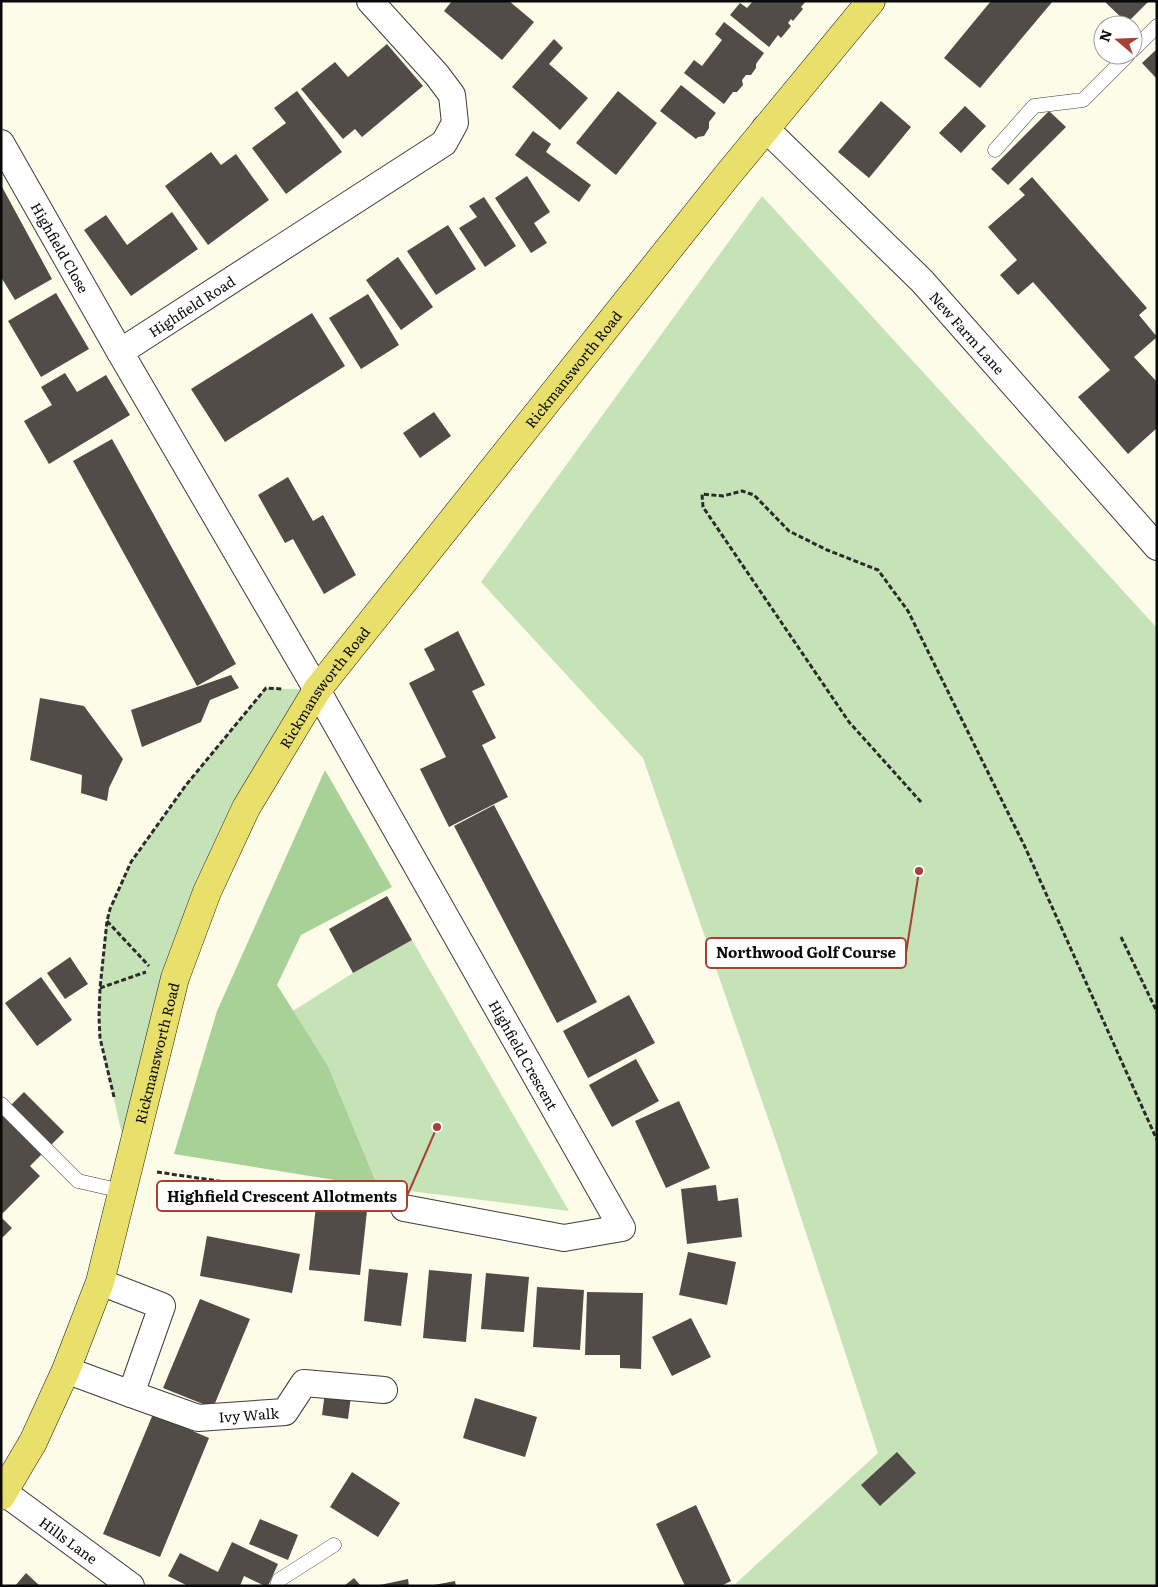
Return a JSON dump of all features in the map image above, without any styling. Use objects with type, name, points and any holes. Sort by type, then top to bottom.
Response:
[{"type":"main road","name":"Rickmansworth Road","points":[[3,1495],[33,1442],[66,1370],[100,1282],[175,978],[207,892],[246,808],[317,690],[765,128],[871,1]]},
{"type":"street","name":"Highfield Road","points":[[120,352],[444,143],[455,123],[452,95],[437,75],[370,1]]},
{"type":"street","name":"New Farm Lane","points":[[765,128],[922,281],[1157,548]]},
{"type":"street","name":"Highfield Close","points":[[1,143],[120,352]]},
{"type":"street","points":[[120,352],[317,690]]},
{"type":"street","name":"Highfield Crescent","points":[[317,690],[622,1228],[564,1238],[404,1208]]},
{"type":"street","points":[[100,1282],[162,1306],[131,1394]]},
{"type":"street","name":"Ivy Walk","points":[[66,1370],[198,1418],[285,1412],[304,1382],[384,1390]]},
{"type":"street","name":"Hills Lane","points":[[3,1495],[131,1586]]},
{"type":"lane","points":[[1143,40],[1157,26]]},
{"type":"lane","points":[[994,150],[1034,106],[1083,100],[1118,65]]},
{"type":"lane","points":[[1,1104],[78,1181],[125,1180]]},
{"type":"lane","points":[[277,1586],[279,1580],[334,1545]]},
{"type":"path","points":[[921,802],[848,722],[703,507],[702,494],[723,496],[742,491],[754,495],[789,531],[827,550],[878,570],[908,611],[1025,847],[1157,1140]]},
{"type":"path","points":[[116,1104],[100,1038],[100,988],[107,921],[110,909],[131,862],[186,785],[266,688],[317,690]]},
{"type":"path","points":[[100,988],[152,970],[107,921]]},
{"type":"path","points":[[1120,937],[1157,1012]]},
{"type":"path","points":[[125,1180],[404,1208]]},
{"type":"green space","points":[[762,196],[1157,628],[1157,1586],[733,1586],[878,1453],[778,1147],[643,758],[481,582]]},
{"type":"green space","points":[[266,688],[317,690],[207,892],[129,1165],[100,1038],[100,988],[110,909],[131,862],[186,785]]},
{"type":"green space","points":[[325,770],[392,887],[301,935],[277,985],[328,1066],[378,1187],[174,1154],[217,1011]]},
{"type":"green space","points":[[412,940],[569,1211],[378,1187],[328,1066],[293,1011],[353,973]]},
{"type":"building","points":[[452,1],[509,1],[534,22],[502,60],[444,11]]},
{"type":"building","points":[[753,1],[806,1],[801,7],[803,9],[793,21],[791,19],[788,23],[791,26],[781,38],[778,35],[769,47],[730,15],[740,3],[747,8]]},
{"type":"building","points":[[991,1],[1053,1],[980,88],[944,58]]},
{"type":"building","points":[[1104,1],[1149,1],[1135,15],[1119,15]]},
{"type":"building","points":[[724,22],[764,53],[751,75],[746,75],[742,80],[743,85],[737,92],[733,92],[724,104],[684,73],[694,60],[702,66],[722,40],[715,34]]},
{"type":"building","points":[[554,39],[563,48],[549,64],[588,98],[560,130],[512,87]]},
{"type":"building","points":[[387,44],[423,86],[362,137],[355,129],[343,139],[301,89],[335,62],[348,77]]},
{"type":"building","points":[[1157,49],[1157,79],[1143,64]]},
{"type":"building","points":[[681,85],[716,113],[709,122],[709,128],[704,136],[696,139],[660,111]]},
{"type":"building","points":[[297,91],[342,152],[286,194],[252,148],[286,123],[274,108]]},
{"type":"building","points":[[618,91],[657,123],[616,175],[576,143]]},
{"type":"building","points":[[881,101],[911,127],[869,178],[838,152]]},
{"type":"building","points":[[965,106],[986,126],[961,153],[939,133]]},
{"type":"building","points":[[1049,111],[1066,127],[1008,185],[991,169]]},
{"type":"building","points":[[533,131],[551,144],[546,152],[591,185],[579,202],[515,155]]},
{"type":"building","points":[[211,152],[221,165],[236,154],[269,200],[208,245],[165,186]]},
{"type":"building","points":[[527,176],[550,212],[534,223],[547,243],[531,253],[495,198]]},
{"type":"building","points":[[1032,177],[1147,308],[1139,315],[1157,337],[1134,357],[1157,382],[1157,428],[1128,454],[1078,397],[1110,370],[1033,282],[1018,295],[1000,275],[1017,260],[988,227],[1025,195],[1019,189]]},
{"type":"building","points":[[1,185],[52,279],[15,300],[1,277]]},
{"type":"building","points":[[484,197],[516,246],[485,267],[459,228],[477,217],[469,206]]},
{"type":"building","points":[[172,212],[198,249],[131,296],[84,230],[106,215],[127,245]]},
{"type":"building","points":[[448,225],[476,269],[436,295],[407,251]]},
{"type":"building","points":[[398,257],[433,307],[401,330],[366,280]]},
{"type":"building","points":[[56,293],[89,349],[41,377],[8,321]]},
{"type":"building","points":[[368,294],[399,345],[361,369],[329,318]]},
{"type":"building","points":[[312,313],[345,366],[225,442],[191,389]]},
{"type":"building","points":[[65,373],[77,392],[106,375],[130,415],[49,464],[24,421],[52,405],[41,387]]},
{"type":"building","points":[[434,412],[451,436],[420,458],[403,433]]},
{"type":"building","points":[[112,439],[236,664],[197,686],[73,461]]},
{"type":"building","points":[[288,477],[313,521],[323,515],[356,575],[324,594],[293,539],[285,543],[258,495]]},
{"type":"building","points":[[458,631],[485,685],[472,691],[496,738],[482,745],[508,797],[449,827],[420,769],[446,757],[409,683],[435,670],[424,649]]},
{"type":"building","points":[[231,675],[239,688],[210,700],[201,722],[142,747],[131,710]]},
{"type":"building","points":[[40,698],[84,706],[123,759],[109,788],[107,801],[81,793],[82,775],[30,760]]},
{"type":"building","points":[[494,805],[597,1002],[557,1023],[454,826]]},
{"type":"building","points":[[387,896],[412,940],[353,973],[329,929]]},
{"type":"building","points":[[70,957],[88,984],[65,999],[47,973]]},
{"type":"building","points":[[41,977],[72,1020],[37,1046],[5,1003]]},
{"type":"building","points":[[629,995],[655,1043],[588,1078],[563,1031]]},
{"type":"building","points":[[636,1059],[659,1101],[612,1127],[589,1085]]},
{"type":"building","points":[[24,1092],[64,1132],[30,1166],[40,1176],[1,1215],[1,1115]]},
{"type":"building","points":[[679,1101],[710,1168],[666,1188],[635,1121]]},
{"type":"building","points":[[716,1185],[718,1201],[738,1198],[742,1237],[687,1244],[681,1189]]},
{"type":"building","points":[[316,1206],[367,1211],[360,1275],[309,1270]]},
{"type":"building","points":[[1,1217],[12,1228],[1,1239]]},
{"type":"building","points":[[207,1236],[300,1254],[292,1293],[200,1276]]},
{"type":"building","points":[[688,1252],[736,1262],[727,1305],[679,1295]]},
{"type":"building","points":[[369,1269],[408,1273],[401,1326],[364,1321]]},
{"type":"building","points":[[429,1270],[472,1274],[466,1342],[423,1338]]},
{"type":"building","points":[[486,1273],[529,1277],[524,1332],[481,1329]]},
{"type":"building","points":[[537,1287],[584,1290],[580,1350],[533,1347]]},
{"type":"building","points":[[587,1292],[643,1293],[641,1369],[620,1368],[620,1355],[585,1355]]},
{"type":"building","points":[[200,1299],[250,1319],[213,1408],[163,1388]]},
{"type":"building","points":[[691,1318],[711,1357],[672,1376],[652,1337]]},
{"type":"building","points":[[325,1392],[351,1396],[348,1419],[322,1415]]},
{"type":"building","points":[[475,1398],[537,1417],[525,1457],[463,1438]]},
{"type":"building","points":[[153,1414],[209,1438],[160,1557],[103,1534]]},
{"type":"building","points":[[897,1452],[916,1473],[880,1506],[861,1485]]},
{"type":"building","points":[[352,1472],[400,1503],[378,1537],[330,1507]]},
{"type":"building","points":[[696,1505],[731,1581],[721,1586],[685,1586],[656,1524]]},
{"type":"building","points":[[260,1519],[298,1535],[288,1560],[249,1544]]},
{"type":"building","points":[[232,1542],[278,1564],[268,1586],[244,1576],[240,1586],[188,1586],[168,1576],[180,1553],[218,1572]]},
{"type":"building","points":[[26,1573],[40,1586],[15,1586]]},
{"type":"building","points":[[354,1578],[361,1586],[344,1586]]},
{"type":"building","points":[[408,1579],[409,1586],[380,1586],[380,1585]]},
{"type":"building","points":[[455,1581],[456,1586],[434,1585]]},
{"type":"place","name":"Northwood Golf Course","points":[[919,871]]},
{"type":"place","name":"Highfield Crescent Allotments","points":[[437,1127]]}]
